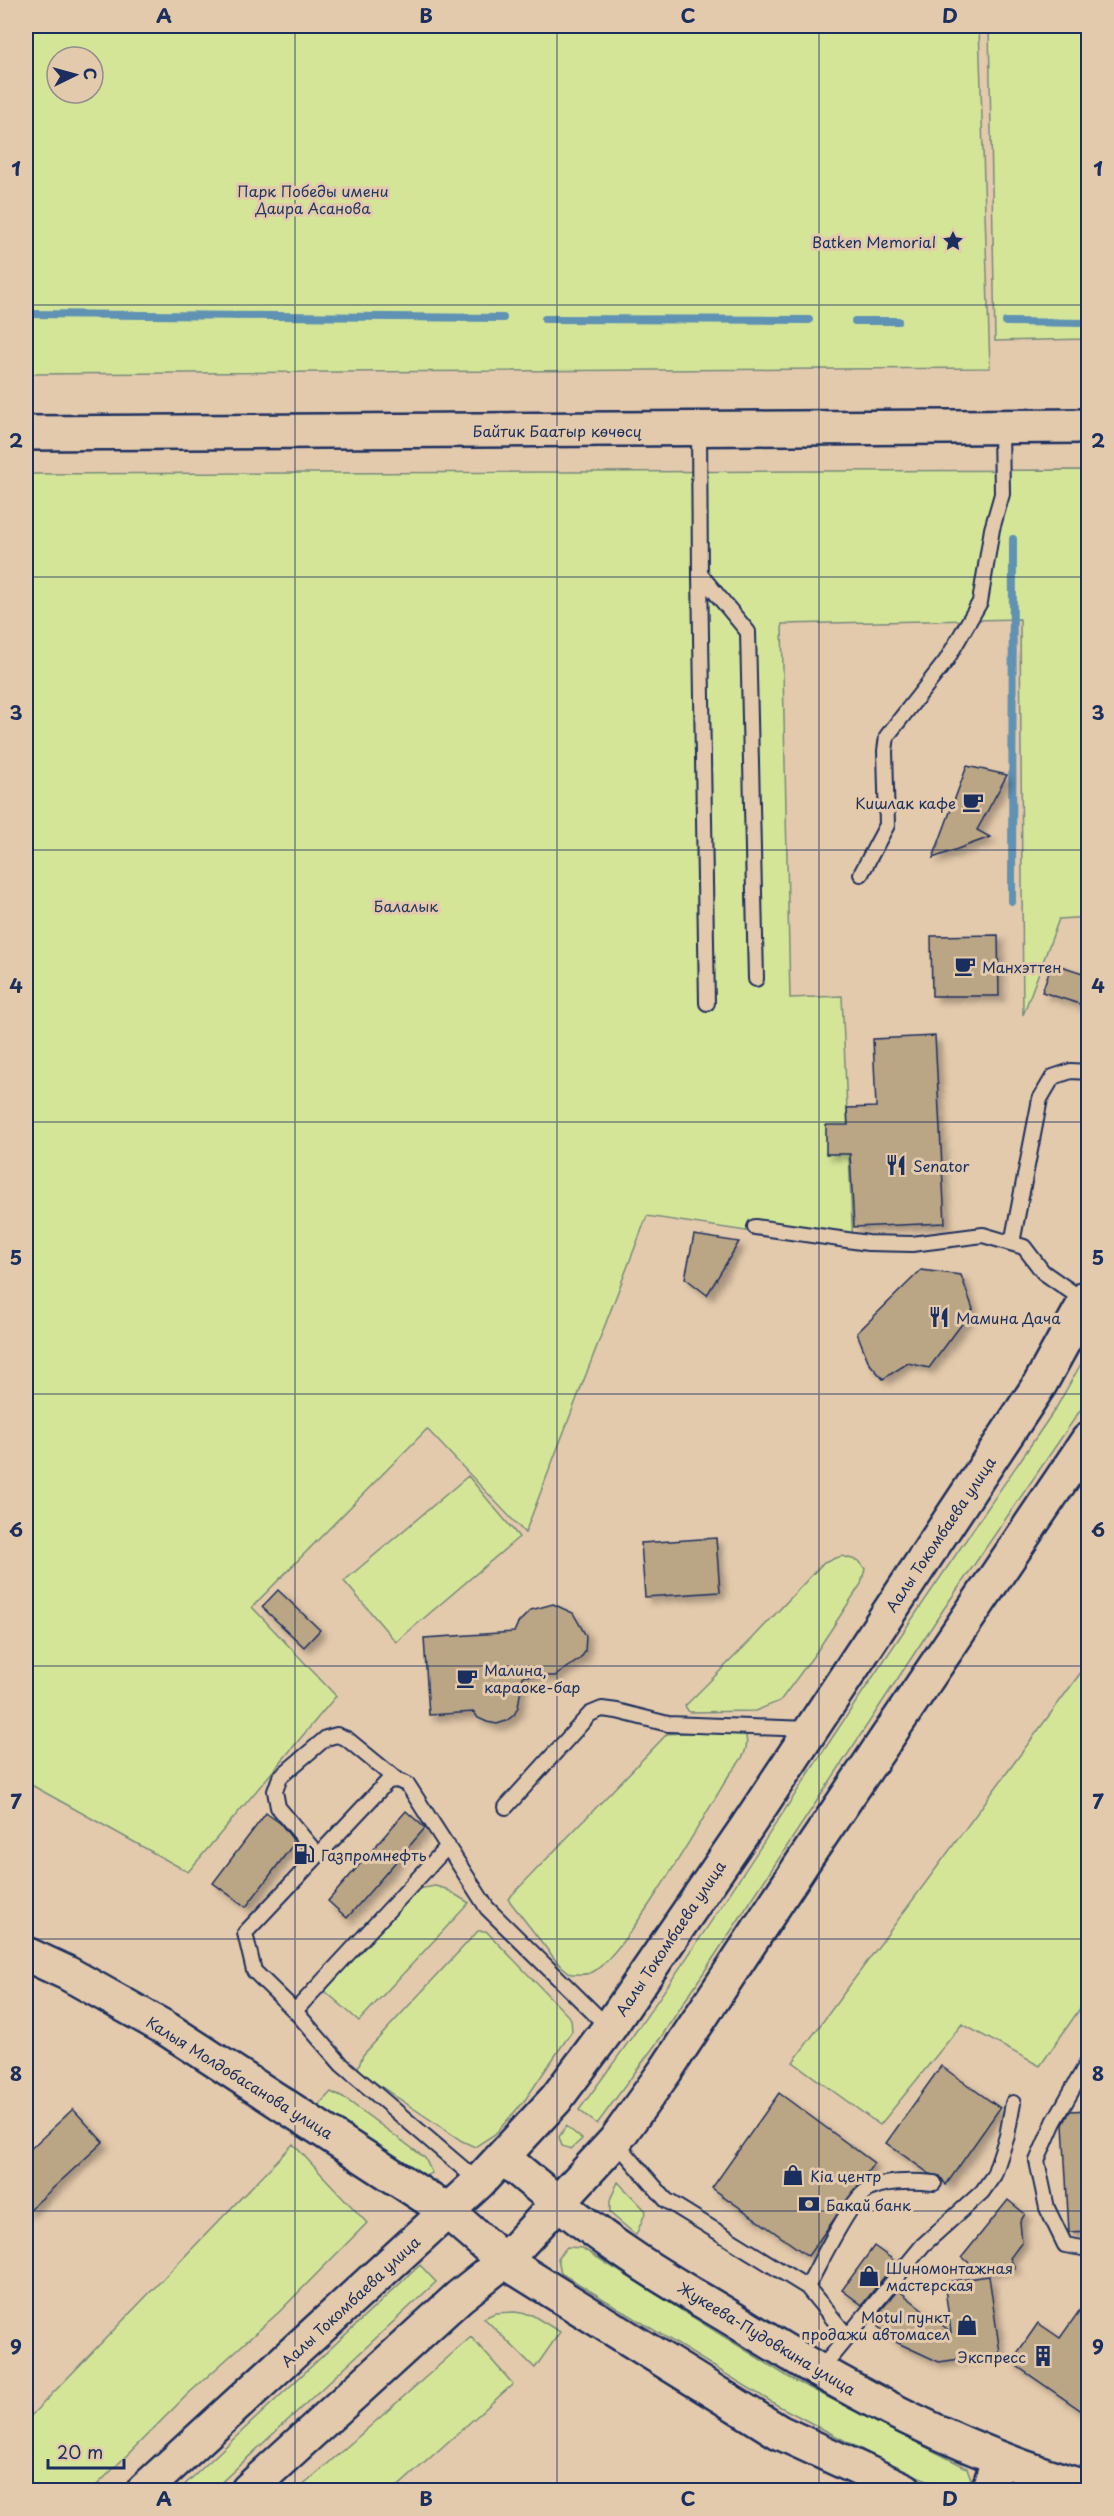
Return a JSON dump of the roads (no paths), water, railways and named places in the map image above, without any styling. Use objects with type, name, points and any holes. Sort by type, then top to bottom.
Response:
[{"type":"main road","name":"Байтик Баатыр көчөсү","points":[[26,433],[1089,426]]},
{"type":"main road","name":"Аалы Токомбаева улица","points":[[144,2490],[479,2182],[504,2158],[556,2099],[609,2028],[811,1729],[1040,1384],[1088,1301]]},
{"type":"main road","points":[[248,2490],[459,2297],[504,2261],[615,2141],[666,2070],[1089,1440]]},
{"type":"main road","name":"Калыя Молдобасанова улица","points":[[26,1954],[67,1972],[167,2029],[447,2211]]},
{"type":"main road","name":"Жукеева-Пудовкина улица","points":[[504,2158],[559,2204],[629,2255],[819,2372],[907,2418],[999,2459],[1089,2488]]},
{"type":"main road","points":[[447,2211],[504,2261],[779,2433],[905,2490]]},
{"type":"main road","points":[[988,2490],[999,2459]]},
{"type":"lane","points":[[861,874],[887,825],[885,751],[887,736],[946,661],[980,602],[992,529],[1002,494],[1001,428]]},
{"type":"lane","points":[[699,429],[699,574],[707,1003]]},
{"type":"lane","points":[[699,574],[748,632],[756,979]]},
{"type":"lane","points":[[1012,1243],[1040,1099],[1053,1077],[1071,1071],[1089,1072]]},
{"type":"lane","points":[[755,1227],[868,1243],[912,1244],[983,1235],[1024,1247],[1044,1272],[1088,1301]]},
{"type":"lane","points":[[506,1807],[590,1714],[602,1709],[668,1724],[811,1729]]},
{"type":"lane","points":[[318,1855],[278,1807],[275,1791],[280,1777],[326,1738],[337,1735],[347,1738],[397,1780],[408,1785],[487,1908],[609,2028]]},
{"type":"lane","points":[[397,1780],[388,1781],[245,1933],[254,1971],[295,2011],[342,2065],[479,2182]]},
{"type":"lane","points":[[295,2011],[448,1846]]},
{"type":"lane","points":[[1089,2062],[1054,2122],[1037,2161],[1047,2208],[1065,2245],[1089,2249]]},
{"type":"lane","points":[[819,2372],[923,2245],[982,2192],[994,2175],[1007,2136],[1013,2103]]},
{"type":"lane","points":[[615,2141],[666,2200],[807,2287],[848,2337]]},
{"type":"lane","points":[[807,2287],[848,2214],[868,2189],[907,2181],[934,2183]]},
{"type":"waterway","points":[[26,314],[503,318]]},
{"type":"waterway","points":[[545,319],[809,320]]},
{"type":"waterway","points":[[855,321],[898,321]]},
{"type":"waterway","points":[[1006,322],[1088,323]]},
{"type":"waterway","points":[[1012,901],[1013,539]]},
{"type":"place","name":"Batken Memorial","points":[[953,241]]},
{"type":"place","name":"Кишлак кафе","points":[[973,802]]},
{"type":"place","name":"Манхэттен","points":[[965,966]]},
{"type":"place","name":"Senator","points":[[896,1165]]},
{"type":"place","name":"Мамина Дача","points":[[939,1317]]},
{"type":"place","name":"Малина, караоке-бар","points":[[467,1678]]},
{"type":"place","name":"Газпромнефть","points":[[304,1854]]},
{"type":"place","name":"Kia центр","points":[[793,2175]]},
{"type":"place","name":"Бакай банк","points":[[809,2204]]},
{"type":"place","name":"Шиномонтажная мастерская","points":[[869,2276]]},
{"type":"place","name":"Motul пункт продажи автомасел","points":[[967,2325]]},
{"type":"place","name":"Экспресс","points":[[1043,2356]]},
{"type":"park label","name":"Парк Победы имени Даира Асанова","points":[[313,198]]},
{"type":"park label","name":"Балалык","points":[[406,905]]}]
